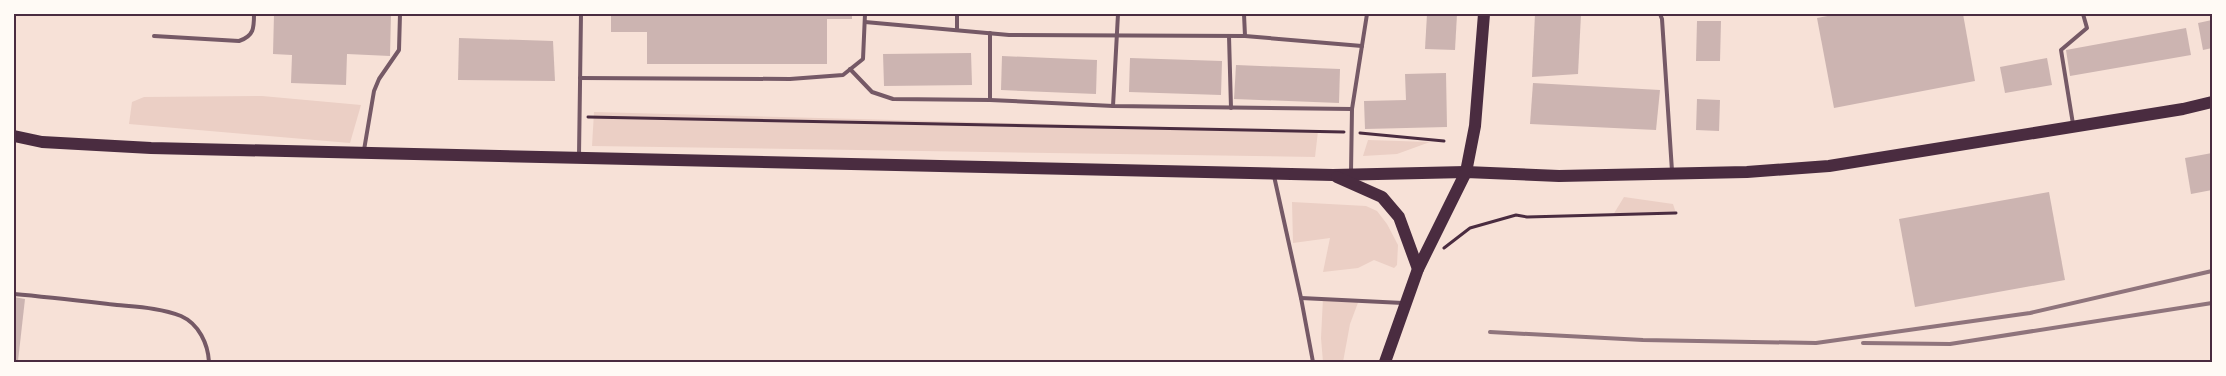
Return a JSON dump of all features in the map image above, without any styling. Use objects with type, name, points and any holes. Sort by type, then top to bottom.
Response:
[{"type":"main road","points":[[1385,362],[1418,269],[1466,172],[1475,126],[1484,14]]},
{"type":"main road","points":[[14,136],[42,142],[152,148],[1274,174],[1351,175],[1466,172],[1560,176],[1747,172],[1829,166],[2183,109],[2212,102]]},
{"type":"main road","points":[[1333,175],[1382,197],[1399,217],[1418,269]]},
{"type":"lane","points":[[154,36],[239,41],[248,38],[254,29],[254,14]]},
{"type":"lane","points":[[364,153],[374,91],[379,79],[399,50],[400,14]]},
{"type":"lane","points":[[579,158],[581,14]]},
{"type":"lane","points":[[580,78],[790,79],[843,75],[863,59],[865,14]]},
{"type":"lane","points":[[957,14],[957,30]]},
{"type":"lane","points":[[1113,106],[1118,14]]},
{"type":"lane","points":[[1244,14],[1245,36]]},
{"type":"lane","points":[[1351,175],[1352,109],[1367,14]]},
{"type":"lane","points":[[1660,14],[1662,19],[1672,174]]},
{"type":"lane","points":[[2073,127],[2061,50],[2087,28],[2083,14]]},
{"type":"lane","points":[[865,22],[990,33],[1117,36],[1245,36],[1362,46]]},
{"type":"lane","points":[[990,33],[990,100]]},
{"type":"lane","points":[[1230,36],[1231,108]]},
{"type":"lane","points":[[850,69],[872,92],[893,99],[990,100],[1113,106],[1352,109]]},
{"type":"lane","points":[[1274,174],[1313,362]]},
{"type":"lane","points":[[14,294],[153,309],[181,316],[193,324],[202,334],[208,350],[209,362]]},
{"type":"lane","points":[[1301,298],[1405,303]]},
{"type":"path","points":[[580,116],[1352,132],[1444,141]]},
{"type":"path","points":[[1440,252],[1470,228],[1516,215],[1527,217],[1676,212]]},
{"type":"shaded area","points":[[262,96],[361,105],[350,143],[129,124],[132,102],[144,97]]},
{"type":"shaded area","points":[[594,112],[1318,131],[1315,157],[592,146]]},
{"type":"shaded area","points":[[1368,140],[1430,142],[1397,154],[1363,156]]},
{"type":"shaded area","points":[[1624,197],[1673,204],[1676,213],[1613,215]]},
{"type":"shaded area","points":[[1292,202],[1366,206],[1377,211],[1387,224],[1398,245],[1397,265],[1394,268],[1374,260],[1358,268],[1323,272],[1330,238],[1293,243]]},
{"type":"shaded area","points":[[1323,298],[1359,300],[1350,324],[1343,362],[1323,362],[1321,338]]},
{"type":"building","points":[[274,14],[391,14],[390,56],[347,54],[346,85],[291,83],[292,55],[273,54]]},
{"type":"building","points":[[611,14],[852,14],[852,19],[827,19],[827,64],[647,64],[647,32],[611,32]]},
{"type":"building","points":[[1427,14],[1457,14],[1455,50],[1425,49]]},
{"type":"building","points":[[1535,14],[1581,14],[1578,74],[1532,77]]},
{"type":"building","points":[[1838,14],[1963,14],[1975,81],[1834,108],[1817,18]]},
{"type":"building","points":[[2212,20],[2212,48],[2203,50],[2198,23]]},
{"type":"building","points":[[1697,21],[1721,21],[1720,61],[1696,61]]},
{"type":"building","points":[[2186,28],[2191,55],[2070,76],[2066,50]]},
{"type":"building","points":[[459,38],[553,41],[555,81],[458,80]]},
{"type":"building","points":[[971,53],[972,85],[884,86],[883,54]]},
{"type":"building","points":[[1002,56],[1097,60],[1096,94],[1001,90]]},
{"type":"building","points":[[1130,58],[1222,61],[1221,95],[1129,92]]},
{"type":"building","points":[[2047,58],[2052,85],[2005,93],[2000,67]]},
{"type":"building","points":[[1236,65],[1340,69],[1339,103],[1234,99]]},
{"type":"building","points":[[1446,73],[1447,127],[1365,129],[1364,101],[1406,100],[1405,74]]},
{"type":"building","points":[[1533,83],[1660,90],[1656,130],[1530,124]]},
{"type":"building","points":[[1697,99],[1720,100],[1719,131],[1696,130]]},
{"type":"building","points":[[2212,153],[2212,190],[2191,194],[2185,158]]},
{"type":"building","points":[[2049,192],[2065,280],[1915,307],[1899,219]]},
{"type":"building","points":[[14,297],[25,299],[18,361],[14,360]]},
{"type":"railway","points":[[1490,332],[1643,340],[1816,343],[2030,313],[2212,271]]},
{"type":"railway","points":[[1863,343],[1950,344],[2212,303]]}]
